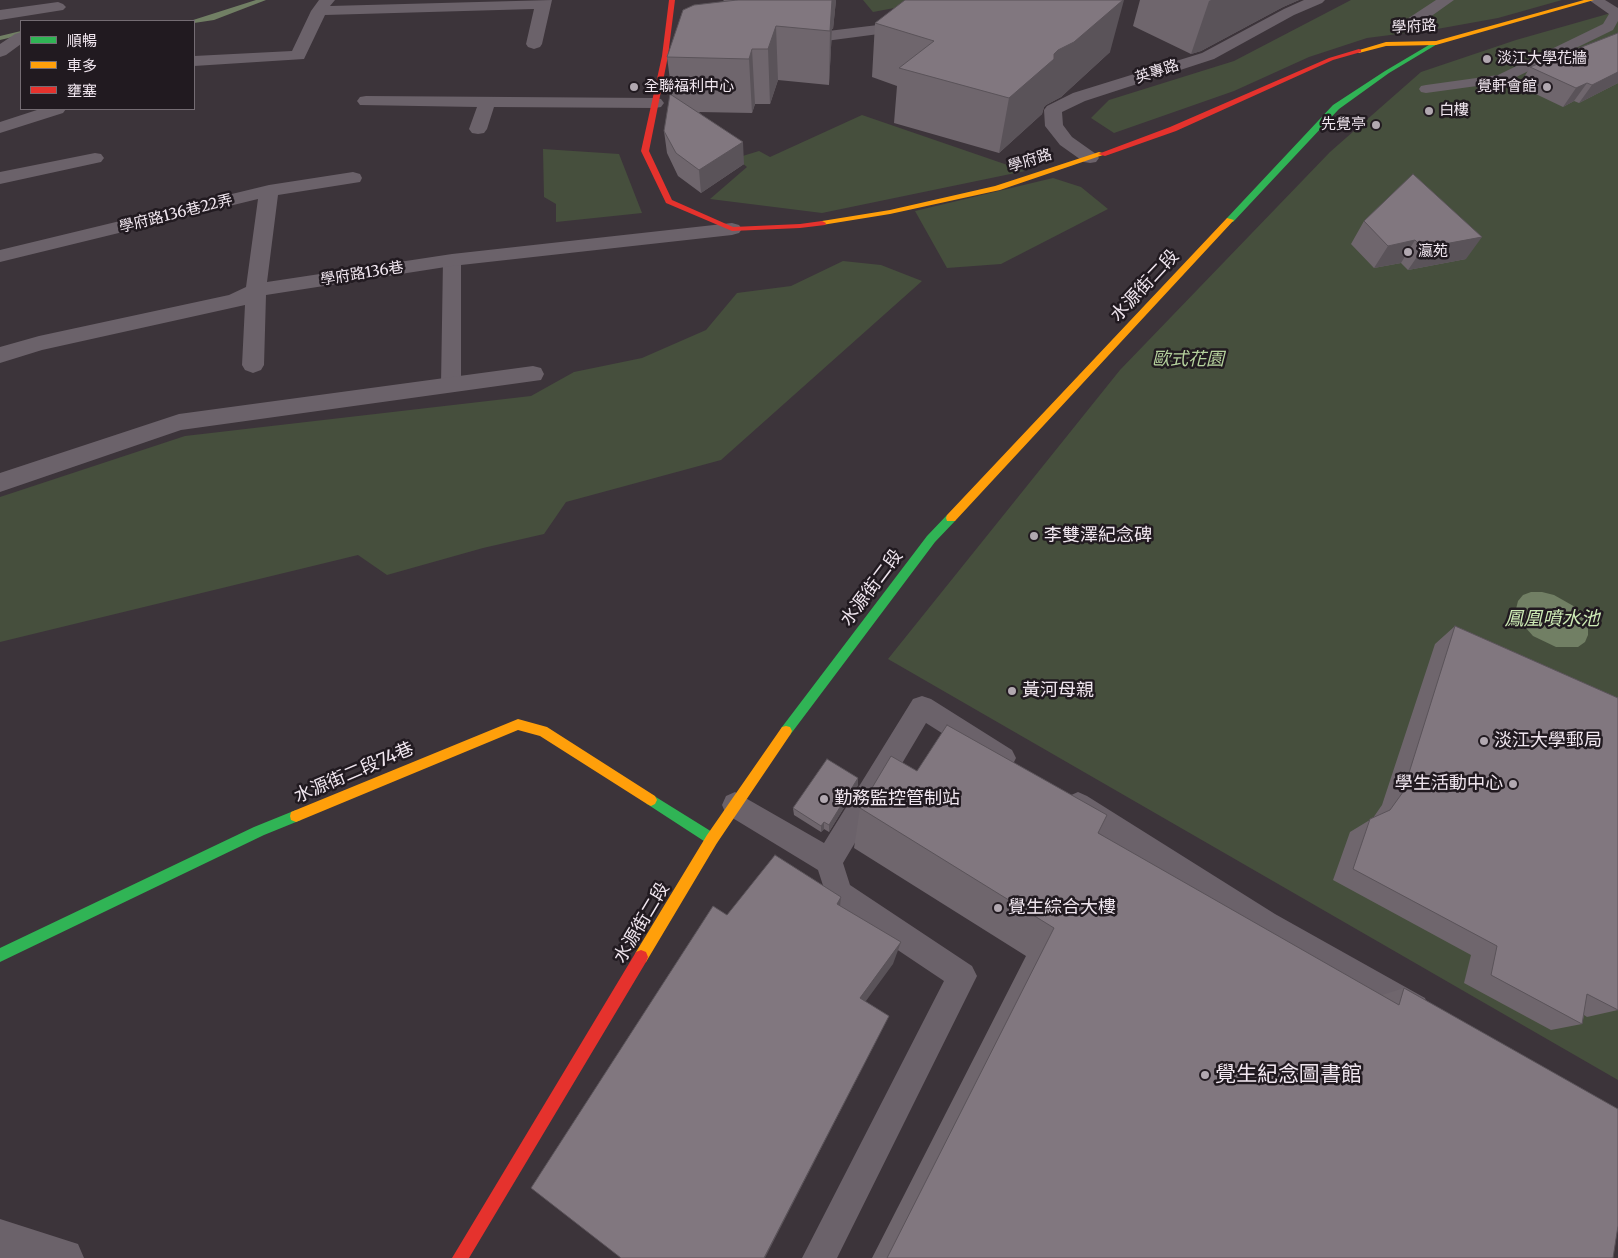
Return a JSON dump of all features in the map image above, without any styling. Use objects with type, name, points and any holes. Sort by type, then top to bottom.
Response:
[{"type":"street","name":"學府路","points":[[672,0],[665,56],[645,151],[669,201],[732,229],[800,226],[890,212],[997,188],[1172,129],[1331,59],[1386,44],[1436,43],[1591,0]]},
{"type":"street","name":"英專路","points":[[1090,158],[1066,141],[1054,126],[1053,110],[1079,97],[1208,56],[1289,12],[1317,0]]},
{"type":"street","points":[[1410,24],[1446,0]]},
{"type":"street","points":[[195,61],[298,56],[323,5],[543,2],[534,44]]},
{"type":"street","points":[[0,15],[61,4]]},
{"type":"street","points":[[44,20],[61,4]]},
{"type":"street","points":[[783,42],[931,24]]},
{"type":"street","points":[[0,52],[20,37]]},
{"type":"street","name":"水源街二段","points":[[460,1258],[712,839],[798,716],[931,539],[1336,107],[1436,43]]},
{"type":"street","points":[[665,56],[684,53]]},
{"type":"street","points":[[366,101],[655,103]]},
{"type":"street","points":[[478,129],[487,102]]},
{"type":"street","points":[[0,128],[54,110]]},
{"type":"street","points":[[0,178],[95,158]]},
{"type":"street","name":"學府路136巷22弄","points":[[0,256],[269,191],[353,178]]},
{"type":"street","points":[[253,365],[256,290],[269,191]]},
{"type":"street","name":"學府路136巷","points":[[0,355],[39,343],[235,301],[256,290],[452,260],[732,229]]},
{"type":"street","points":[[0,483],[179,422],[533,374]]},
{"type":"street","name":"水源街二段74巷","points":[[0,955],[259,831],[518,724],[543,731],[712,839]]},
{"type":"street","points":[[0,1239],[64,1258]]},
{"type":"lane","points":[[1426,89],[1501,79],[1608,27],[1616,13],[1596,0]]},
{"type":"lane","points":[[450,385],[452,260]]},
{"type":"lane","points":[[829,861],[922,707],[1024,771]]},
{"type":"lane","points":[[1058,792],[1265,924],[1437,1022]]},
{"type":"lane","points":[[735,805],[829,861],[839,894],[962,976],[819,1258]]},
{"type":"green space","points":[[863,0],[937,0],[873,12]]},
{"type":"green space","points":[[1351,0],[1562,0],[1498,18],[1437,29],[1367,38],[1309,57],[1234,91],[1114,133],[1091,118],[1109,100],[1234,61]]},
{"type":"green space","name":"歐式花園","points":[[1618,11],[1618,1080],[888,659],[1120,370],[1330,152],[1421,72],[1516,40]]},
{"type":"green space","points":[[862,115],[1025,171],[822,213],[710,199],[747,167],[736,158],[759,151],[770,157]]},
{"type":"green space","points":[[543,149],[619,154],[642,213],[556,222],[556,204],[544,197]]},
{"type":"green space","points":[[1053,178],[1081,187],[1108,209],[1001,264],[947,268],[915,211]]},
{"type":"green space","points":[[843,261],[881,265],[922,281],[721,460],[566,502],[544,534],[483,548],[387,575],[358,555],[0,642],[0,497],[185,436],[531,396],[574,372],[642,358],[706,330],[737,293],[791,286]]},
{"type":"water","name":"鳳凰噴水池","points":[[1531,592],[1554,595],[1577,608],[1588,626],[1588,635],[1585,642],[1578,647],[1556,647],[1533,636],[1518,619],[1516,609],[1518,601],[1523,595]]},
{"type":"building","points":[[737,0],[832,0],[830,31],[776,26],[768,49],[752,49],[749,59],[667,57],[683,10],[694,5]]},
{"type":"building","points":[[905,0],[1123,0],[1074,42],[1058,50],[1054,54],[1054,59],[1009,98],[899,68],[934,41],[875,23]]},
{"type":"building","points":[[1618,33],[1618,72],[1592,85],[1587,83],[1576,88],[1530,67]]},
{"type":"building","points":[[670,94],[743,142],[699,170],[676,153],[664,131]]},
{"type":"building","points":[[1413,174],[1482,237],[1423,248],[1415,240],[1388,246],[1364,221]]},
{"type":"building","name":"學生活動中心","points":[[1455,626],[1618,698],[1618,1010],[1587,994],[1582,1024],[1491,975],[1497,946],[1353,869],[1370,819],[1390,810],[1403,792]]},
{"type":"building","name":"覺生紀念圖書館","points":[[947,725],[1107,815],[1098,833],[1399,1005],[1404,988],[1618,1109],[1618,1226],[1613,1258],[887,1258],[1054,928],[860,808],[891,756],[917,771]]},
{"type":"building","name":"勤務監控管制站","points":[[827,759],[858,778],[829,825],[824,822],[821,826],[793,808]]},
{"type":"building","points":[[775,855],[841,897],[837,904],[901,942],[860,998],[889,1016],[764,1258],[621,1258],[531,1188],[713,906],[727,915]]},
{"type":"waterway","points":[[195,21],[211,18],[263,0]]},
{"type":"waterway","points":[[0,38],[20,33]]},
{"type":"traffic: fast","points":[[1230,220],[1336,107],[1387,72],[1436,43]]},
{"type":"traffic: fast","points":[[786,731],[931,539],[951,518]]},
{"type":"traffic: fast","points":[[651,800],[712,839]]},
{"type":"traffic: fast","points":[[0,955],[259,831],[296,816]]},
{"type":"traffic: slow","points":[[1359,51],[1386,44],[1436,43],[1591,0]]},
{"type":"traffic: slow","points":[[822,223],[890,212],[997,188],[1102,154]]},
{"type":"traffic: slow","points":[[951,518],[1230,220]]},
{"type":"traffic: slow","points":[[296,816],[518,724],[543,731],[651,800]]},
{"type":"traffic: slow","points":[[641,957],[712,839],[786,731]]},
{"type":"traffic: jam","points":[[672,0],[665,56],[645,151],[669,201],[732,229],[800,226],[822,223]]},
{"type":"traffic: jam","points":[[1102,154],[1173,129],[1331,59],[1359,51]]},
{"type":"traffic: jam","points":[[460,1258],[641,957]]},
{"type":"place","name":"淡江大學花牆","points":[[1487,59]]},
{"type":"place","name":"全聯福利中心","points":[[634,87]]},
{"type":"place","name":"覺軒會館","points":[[1547,87]]},
{"type":"place","name":"白樓","points":[[1429,111]]},
{"type":"place","name":"先覺亭","points":[[1376,125]]},
{"type":"place","name":"瀛苑","points":[[1408,252]]},
{"type":"place","name":"李雙澤紀念碑","points":[[1034,536]]},
{"type":"place","name":"黃河母親","points":[[1012,691]]},
{"type":"place","name":"淡江大學郵局","points":[[1484,741]]},
{"type":"place","name":"學生活動中心","points":[[1513,784]]},
{"type":"place","name":"勤務監控管制站","points":[[824,799]]},
{"type":"place","name":"覺生綜合大樓","points":[[998,908]]},
{"type":"place","name":"覺生紀念圖書館","points":[[1205,1075]]}]
